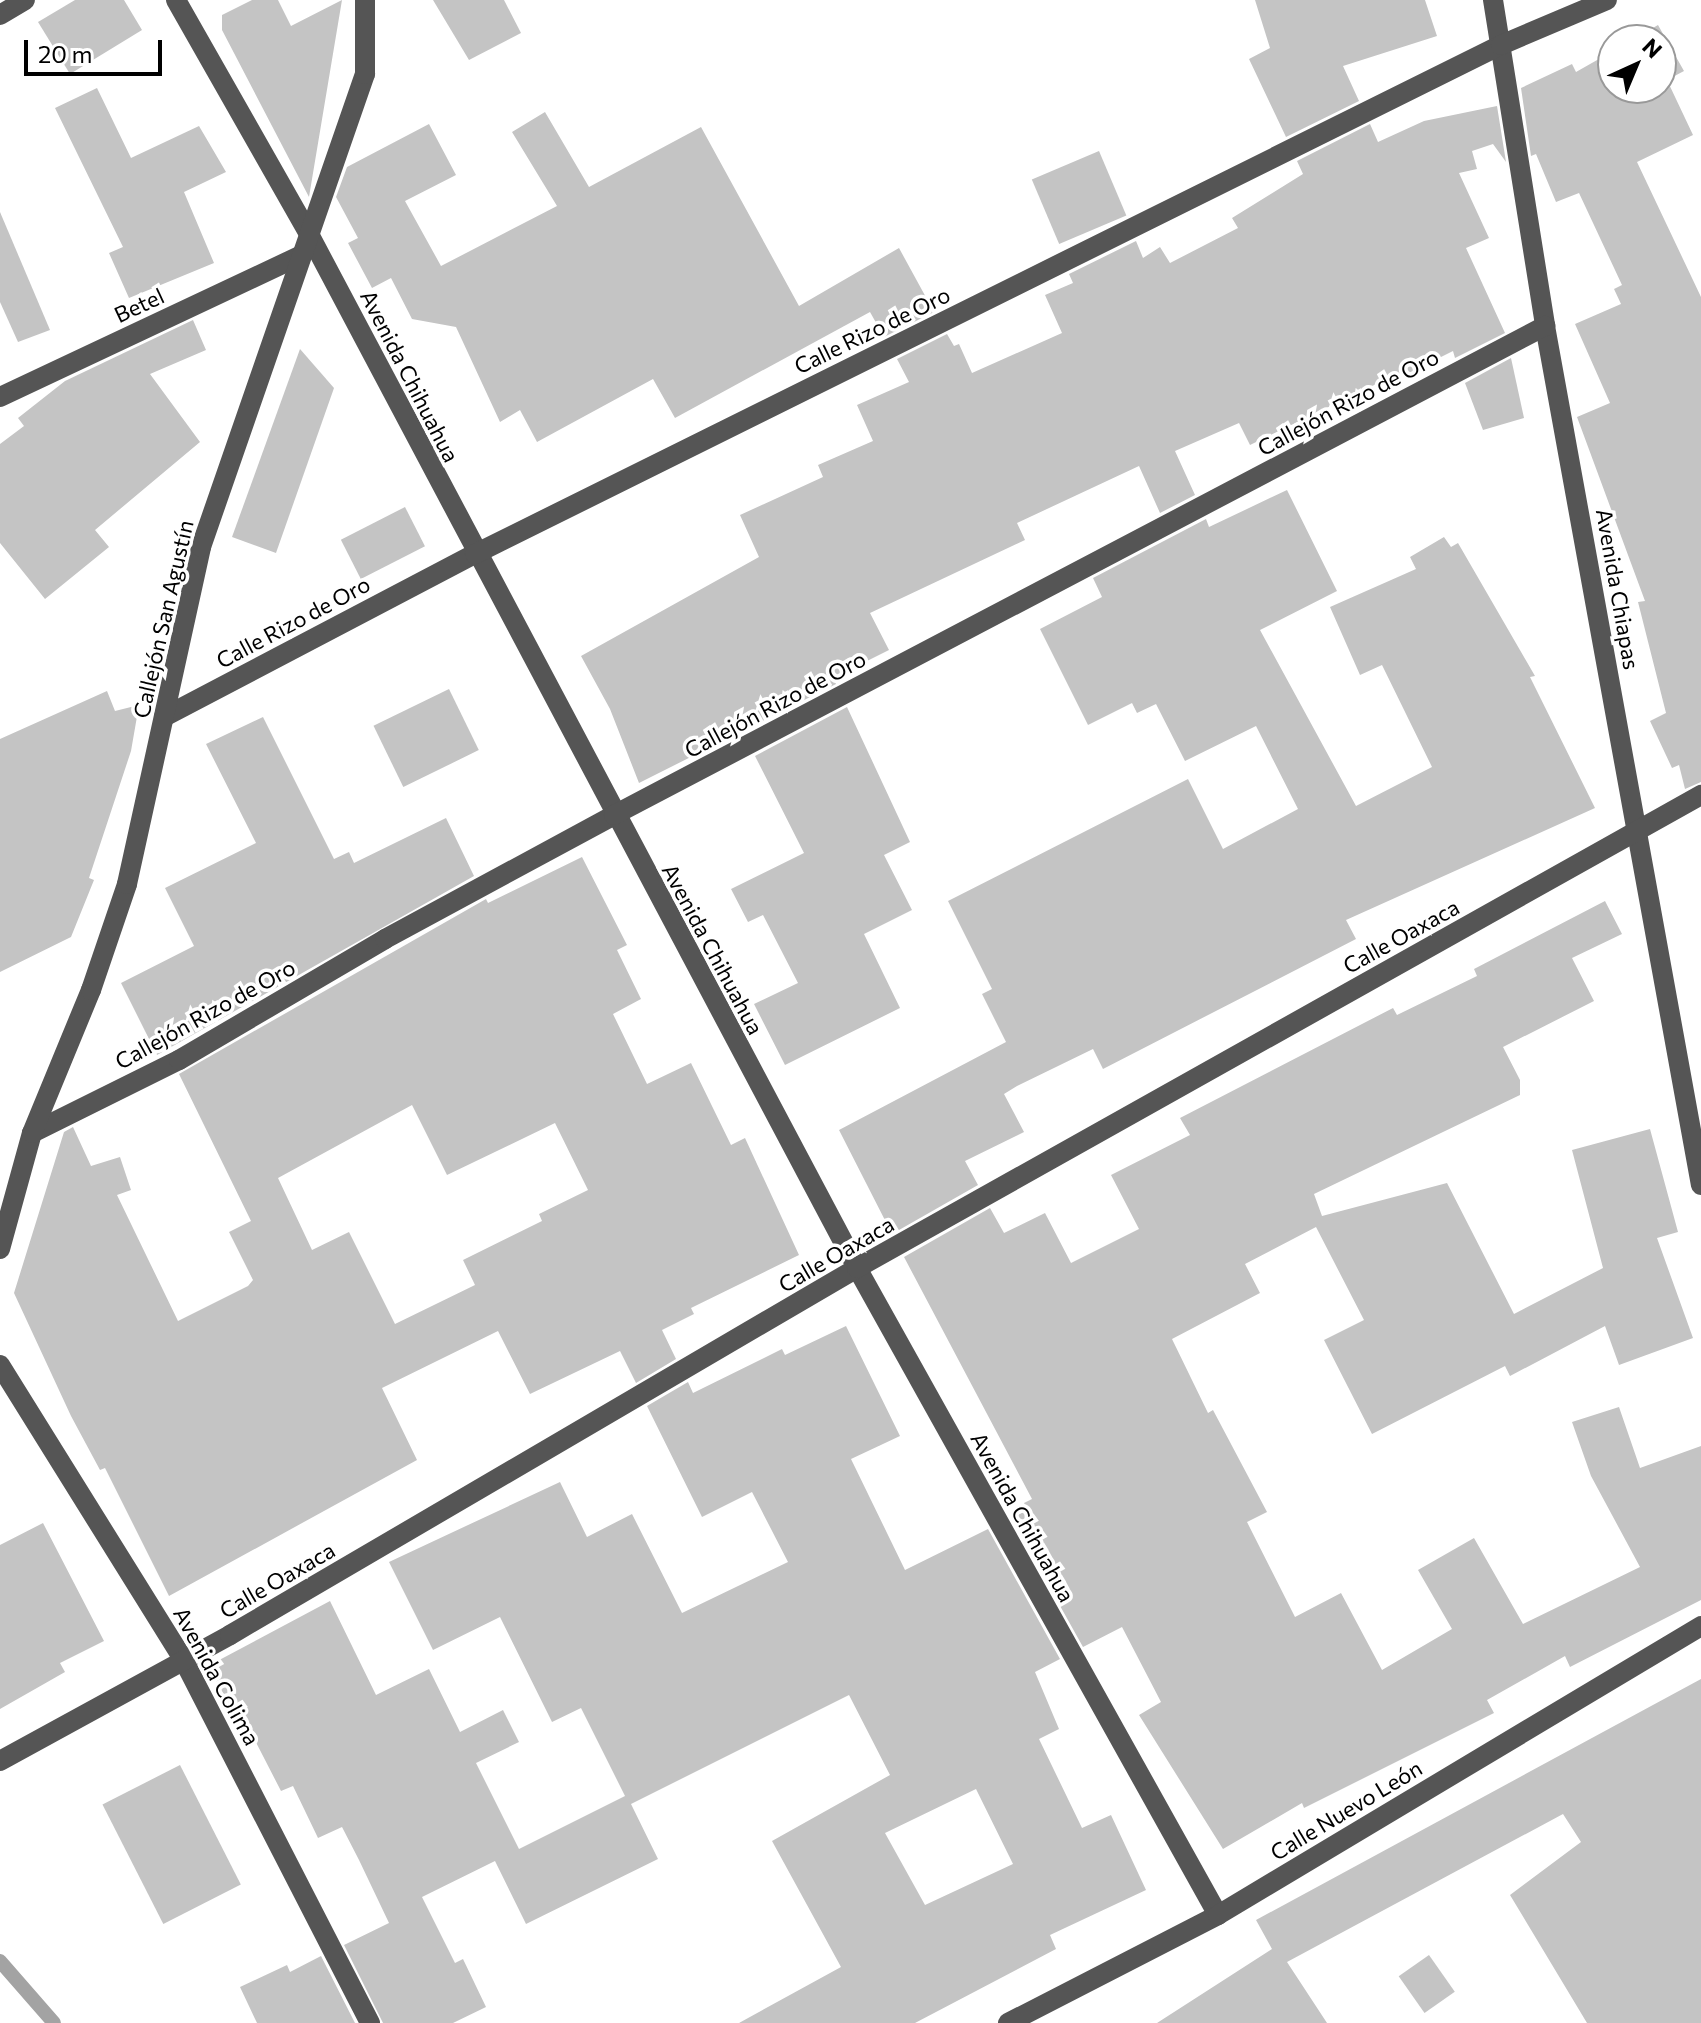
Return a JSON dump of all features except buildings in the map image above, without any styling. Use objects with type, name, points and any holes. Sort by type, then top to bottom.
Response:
[{"type":"street","points":[[0,15],[25,0]]},
{"type":"street","name":"Avenida Chihuahua","points":[[176,0],[310,236],[475,554],[857,1268],[1218,1915]]},
{"type":"street","name":"Callejón San Agustín","points":[[0,1249],[32,1133],[91,990],[127,884],[201,547],[299,256],[310,236],[365,74],[365,0]]},
{"type":"street","name":"Avenida Chiapas","points":[[1493,0],[1545,326],[1701,1185]]},
{"type":"street","name":"Calle Rizo de Oro","points":[[164,717],[475,554],[1501,45],[1607,0]]},
{"type":"street","name":"Betel","points":[[0,397],[299,256]]},
{"type":"street","name":"Callejón Rizo de Oro","points":[[32,1133],[179,1060],[385,939],[614,815],[1545,326]]},
{"type":"street","name":"Calle Oaxaca","points":[[0,1761],[184,1661],[857,1268],[1701,795]]},
{"type":"street","name":"Avenida Colima","points":[[0,1365],[184,1661],[370,2023]]},
{"type":"street","name":"Calle Nuevo León","points":[[1008,2023],[1218,1915],[1701,1626]]},
{"type":"waterway","points":[[0,1961],[54,2023]]}]
